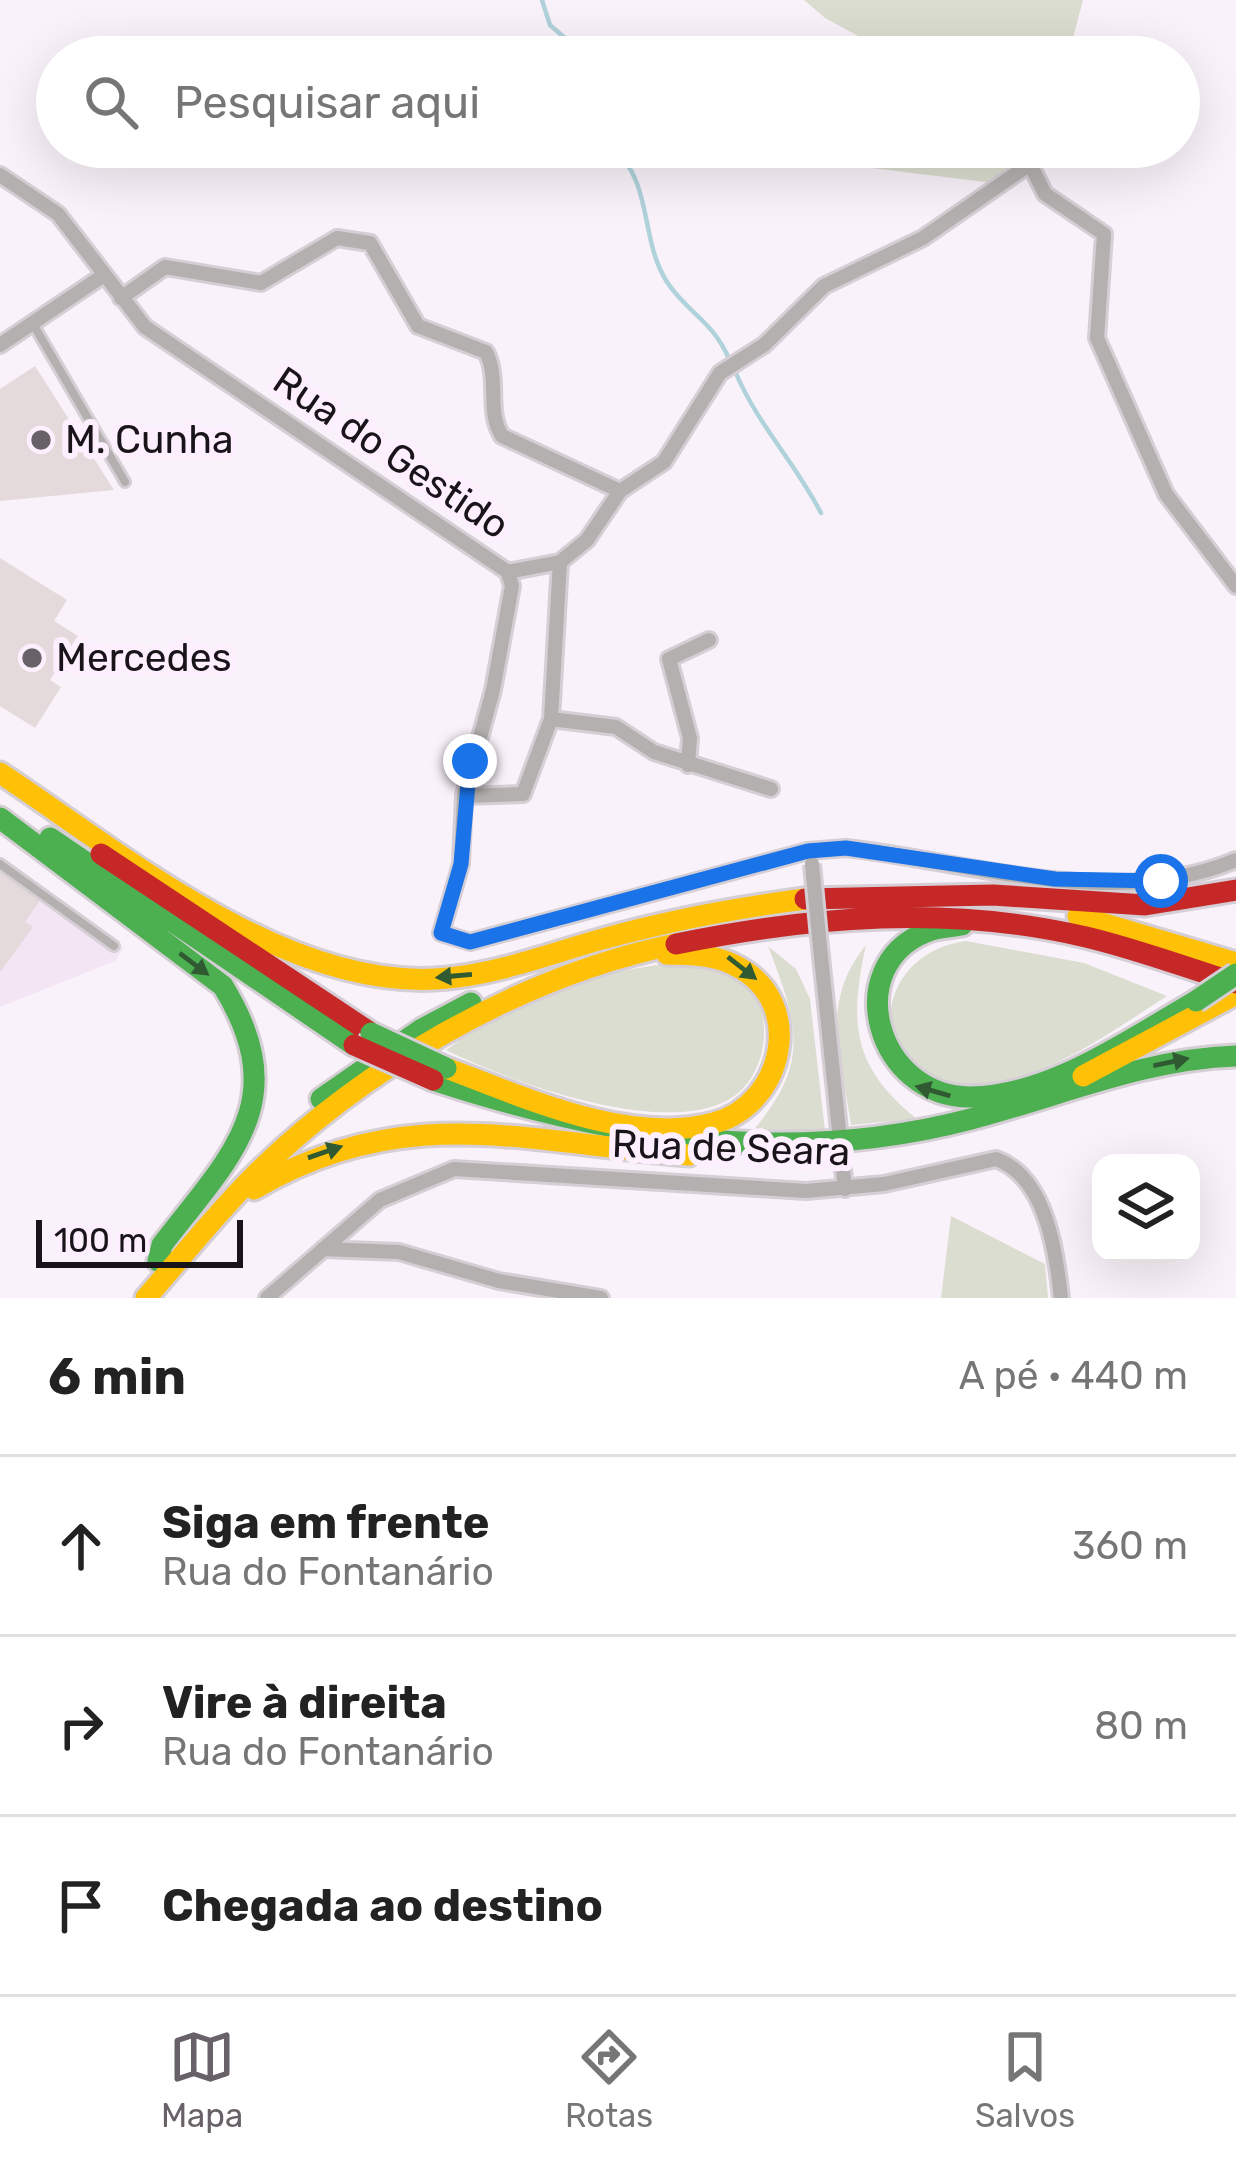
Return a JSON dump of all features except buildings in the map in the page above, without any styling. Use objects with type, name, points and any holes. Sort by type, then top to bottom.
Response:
[{"type":"main road","points":[[0,773],[250,929],[322,964],[388,978],[455,977],[649,929],[829,896],[978,897],[1139,907],[1198,902],[1236,890]]},
{"type":"main road","points":[[0,785],[363,1039]]},
{"type":"main road","points":[[0,804],[363,1039],[439,1074],[584,1128],[714,1144],[842,1144],[891,1138],[1184,1058],[1236,1056]]},
{"type":"main road","points":[[0,818],[223,986],[248,1018],[260,1054],[259,1092],[244,1128],[162,1245],[158,1261]]},
{"type":"main road","points":[[978,897],[1100,920],[1236,963]]},
{"type":"main road","points":[[146,1298],[222,1206],[293,1139],[430,1041],[492,1008],[631,952],[688,936],[814,917],[925,912],[1018,923],[1111,942],[1236,979]]},
{"type":"main road","points":[[1018,923],[947,924],[918,936],[894,956],[876,1004],[879,1034],[891,1061],[913,1085],[942,1096],[1003,1092],[1236,994]]},
{"type":"main road","points":[[132,1298],[158,1261],[285,1128],[357,1071],[487,994],[649,929]]},
{"type":"main road","points":[[439,1074],[646,1123],[717,1123],[746,1110],[771,1080],[780,1050],[779,1022],[770,997],[752,972],[724,955],[631,952]]},
{"type":"main road","points":[[1028,1102],[1206,1004],[1236,979]]},
{"type":"main road","points":[[222,1206],[303,1159],[362,1139],[419,1132],[480,1131],[610,1152],[694,1155],[828,1151],[842,1144]]},
{"type":"street","points":[[464,796],[524,794],[551,719],[560,562],[587,540],[620,491],[664,462],[720,373],[764,345],[824,286],[923,238],[1024,168]]},
{"type":"street","points":[[1032,168],[1045,194],[1104,234],[1097,338],[1166,494],[1236,586]]},
{"type":"street","name":"Rua do Gestido","points":[[0,175],[58,214],[146,327],[508,572],[560,562]]},
{"type":"street","points":[[121,298],[165,267],[261,283],[337,238],[370,243],[418,326],[486,352],[496,372],[496,426],[502,436],[620,491]]},
{"type":"street","points":[[0,345],[104,275]]},
{"type":"street","points":[[508,572],[512,586],[493,690],[464,796],[461,864],[441,933],[470,942],[846,848],[1098,883],[1187,877],[1236,860]]},
{"type":"street","points":[[688,765],[690,738],[669,659],[709,640]]},
{"type":"street","points":[[551,719],[616,727],[688,765],[771,789]]},
{"type":"street","points":[[810,857],[845,1189]]},
{"type":"street","name":"Rua de Seara","points":[[267,1298],[380,1200],[454,1169],[718,1188],[845,1189],[996,1159],[1014,1165],[1028,1179],[1051,1236],[1061,1298]]},
{"type":"street","points":[[323,1249],[365,1247],[500,1281],[601,1298]]},
{"type":"lane","points":[[33,324],[125,482]]},
{"type":"lane","points":[[0,864],[114,946]]},
{"type":"shaded area","points":[[804,0],[1083,0],[1074,36],[858,36]]},
{"type":"shaded area","points":[[872,168],[1017,168],[1001,184]]},
{"type":"shaded area","points":[[0,858],[123,948],[115,961],[0,1007]]},
{"type":"shaded area","points":[[966,941],[1084,963],[1167,996],[1097,1041],[1019,1077],[965,1084],[931,1077],[908,1061],[894,1040],[891,1015],[896,990],[911,968],[934,951]]},
{"type":"shaded area","points":[[866,945],[858,998],[861,1042],[879,1081],[917,1119],[851,1125],[839,1053],[838,1009],[851,967]]},
{"type":"shaded area","points":[[768,946],[796,969],[810,999],[825,1131],[750,1134],[783,1086],[794,1044],[787,1000]]},
{"type":"shaded area","points":[[675,963],[731,970],[751,987],[759,1003],[764,1040],[760,1058],[753,1075],[728,1100],[699,1110],[626,1109],[546,1090],[446,1050],[499,1016],[555,991],[614,973]]},
{"type":"shaded area","points":[[951,1216],[1045,1264],[1048,1298],[941,1298]]},
{"type":"waterway","points":[[542,0],[550,25],[563,36]]},
{"type":"waterway","points":[[629,168],[658,265],[730,361]]},
{"type":"waterway","points":[[735,371],[821,513]]},
{"type":"traffic: fast","points":[[0,818],[223,986],[243,1026],[253,1062],[253,1094],[245,1124],[231,1153],[162,1245],[158,1261]]},
{"type":"traffic: fast","points":[[50,838],[354,1045]]},
{"type":"traffic: fast","points":[[962,925],[930,930],[899,949],[884,973],[878,1000],[881,1028],[893,1054],[912,1076],[938,1091],[970,1097],[1030,1087],[1088,1063],[1196,1001]]},
{"type":"traffic: fast","points":[[1196,1001],[1236,974]]},
{"type":"traffic: fast","points":[[321,1099],[422,1029],[471,1003]]},
{"type":"traffic: fast","points":[[371,1033],[446,1068]]},
{"type":"traffic: fast","points":[[433,1080],[566,1117],[633,1130],[767,1143],[835,1141],[971,1119],[1135,1071],[1236,1056]]},
{"type":"traffic: slow","points":[[0,773],[212,913],[329,965],[389,977],[448,978],[486,972],[650,927],[805,899]]},
{"type":"traffic: slow","points":[[1078,916],[1236,963]]},
{"type":"traffic: slow","points":[[146,1298],[249,1181],[341,1101],[392,1065],[446,1032],[559,979],[676,944]]},
{"type":"traffic: slow","points":[[446,1068],[543,1104],[612,1123],[681,1128],[738,1113],[757,1096],[778,1052],[773,1004],[760,984],[738,967],[704,956],[667,954]]},
{"type":"traffic: slow","points":[[1083,1076],[1236,994]]},
{"type":"traffic: slow","points":[[254,1189],[309,1161],[363,1144],[415,1136],[520,1137],[689,1155]]},
{"type":"traffic: jam","points":[[101,854],[371,1033]]},
{"type":"traffic: jam","points":[[805,899],[993,895],[1145,905],[1236,890]]},
{"type":"traffic: jam","points":[[676,944],[829,921],[984,921],[1086,937],[1236,983]]},
{"type":"traffic: jam","points":[[354,1045],[433,1080]]},
{"type":"place","name":"M. Cunha","points":[[41,440]]},
{"type":"place","name":"Mercedes","points":[[32,658]]},
{"type":"route","points":[[470,761],[461,864],[441,933],[470,942],[808,851],[846,848],[1098,883],[1161,881]]}]
